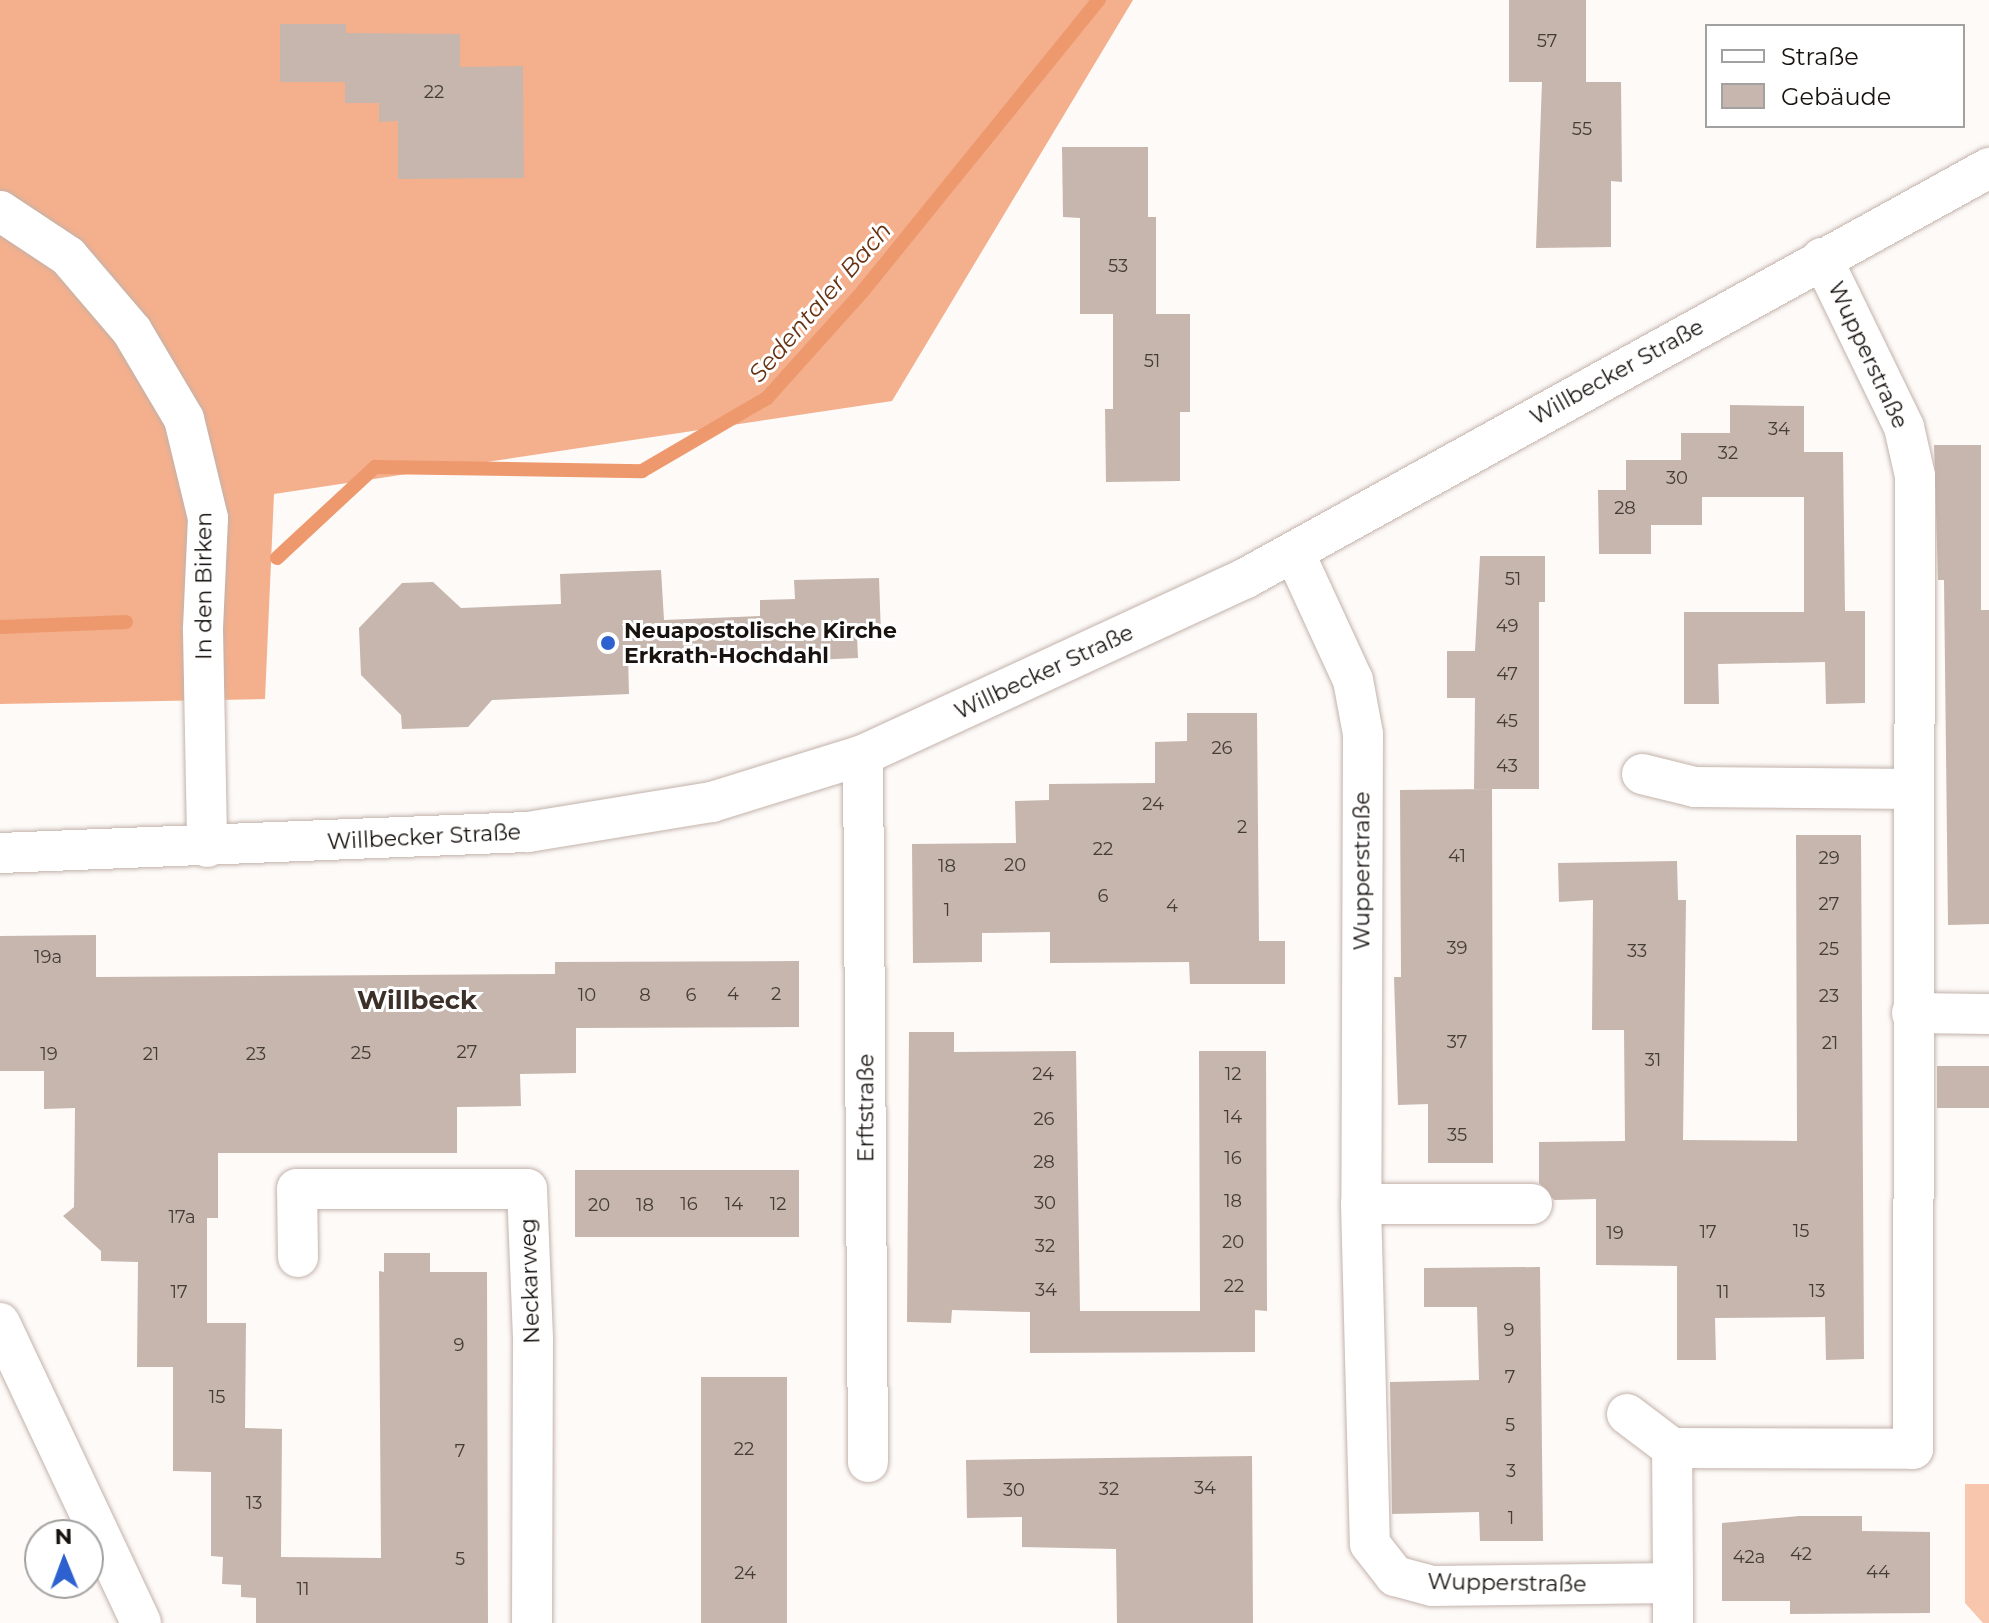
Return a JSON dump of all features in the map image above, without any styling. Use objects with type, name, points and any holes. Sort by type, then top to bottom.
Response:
[{"type":"street","name":"Willbecker Straße","points":[[0,853],[528,832],[712,802],[863,755],[1294,552],[1989,168]]},
{"type":"street","name":"In den Birken","points":[[0,211],[68,256],[132,331],[184,419],[208,518],[203,630],[207,847]]},
{"type":"street","name":"Wupperstraße","points":[[1672,1448],[1913,1449],[1915,476],[1904,427],[1822,258]]},
{"type":"street","name":"Wupperstraße","points":[[1294,552],[1353,680],[1363,734],[1361,1204],[1370,1544],[1395,1576],[1433,1586],[1673,1583]]},
{"type":"street","name":"Erftstraße","points":[[863,755],[868,1462]]},
{"type":"street","points":[[1642,774],[1695,787],[1914,789]]},
{"type":"street","points":[[1912,1013],[1989,1014]]},
{"type":"street","name":"Neckarweg","points":[[298,1257],[297,1189],[527,1189],[533,1339],[532,1623]]},
{"type":"street","points":[[1361,1204],[1532,1204]]},
{"type":"street","points":[[0,1323],[125,1618]]},
{"type":"street","points":[[1627,1414],[1672,1448],[1673,1623]]},
{"type":"shaded area","points":[[0,0],[1133,0],[892,401],[274,494],[265,699],[0,704]]},
{"type":"shaded area","points":[[1965,1484],[1989,1484],[1989,1623],[1983,1623],[1965,1603]]},
{"type":"building","points":[[1509,0],[1586,0],[1586,82],[1621,82],[1622,182],[1611,181],[1611,247],[1536,248],[1542,82],[1509,82]]},
{"type":"building","points":[[280,24],[346,24],[346,33],[460,34],[460,67],[523,66],[524,178],[398,179],[398,121],[379,122],[379,103],[345,103],[345,82],[280,82]]},
{"type":"building","points":[[1062,147],[1148,147],[1148,217],[1156,217],[1156,314],[1190,314],[1190,412],[1180,412],[1180,481],[1106,482],[1105,409],[1113,409],[1113,314],[1080,314],[1080,218],[1063,217]]},
{"type":"building","points":[[1730,405],[1804,406],[1804,452],[1843,452],[1845,611],[1865,611],[1865,703],[1826,704],[1825,662],[1718,664],[1719,704],[1684,704],[1684,612],[1804,612],[1804,497],[1702,497],[1702,525],[1651,525],[1651,554],[1599,554],[1598,490],[1626,490],[1626,460],[1681,460],[1681,433],[1730,433]]},
{"type":"building","points":[[1934,445],[1981,445],[1981,610],[1989,610],[1989,924],[1948,925],[1944,580],[1938,580]]},
{"type":"building","points":[[1480,556],[1545,556],[1545,602],[1539,602],[1539,789],[1474,789],[1475,698],[1447,698],[1447,651],[1475,651]]},
{"type":"building","name":"Neuapostolische Kirche Erkrath-Hochdahl","points":[[661,570],[664,620],[760,616],[760,600],[795,599],[794,580],[879,578],[881,635],[857,636],[858,658],[764,662],[764,650],[628,655],[629,694],[492,700],[468,727],[402,729],[401,715],[361,675],[359,628],[402,583],[433,582],[461,608],[561,604],[560,574]]},
{"type":"building","points":[[1187,713],[1257,713],[1259,941],[1285,941],[1285,984],[1190,984],[1189,962],[1050,963],[1050,932],[982,933],[982,962],[913,963],[912,844],[1016,843],[1015,801],[1049,800],[1049,784],[1155,783],[1155,742],[1187,741]]},
{"type":"building","points":[[1492,789],[1493,1163],[1428,1163],[1428,1104],[1398,1105],[1394,977],[1401,977],[1400,790]]},
{"type":"building","points":[[1796,835],[1861,835],[1864,1359],[1826,1360],[1825,1317],[1715,1318],[1716,1360],[1677,1360],[1677,1266],[1596,1265],[1596,1199],[1554,1200],[1539,1183],[1539,1142],[1625,1141],[1624,1030],[1592,1030],[1593,900],[1559,902],[1558,863],[1677,861],[1678,900],[1686,900],[1683,1140],[1797,1141]]},
{"type":"building","points":[[96,935],[96,977],[555,974],[555,962],[799,961],[799,1027],[576,1028],[576,1073],[520,1074],[521,1106],[457,1107],[457,1153],[218,1153],[218,1218],[207,1218],[207,1323],[246,1323],[245,1428],[282,1429],[281,1557],[381,1558],[379,1271],[384,1272],[384,1253],[430,1253],[430,1272],[487,1272],[488,1623],[256,1623],[256,1598],[241,1597],[241,1585],[222,1584],[223,1557],[211,1556],[211,1472],[173,1471],[173,1367],[137,1367],[138,1262],[101,1261],[101,1251],[63,1216],[74,1207],[75,1108],[44,1109],[44,1071],[0,1071],[0,936]]},
{"type":"building","points":[[909,1032],[954,1032],[954,1052],[1076,1051],[1080,1311],[1200,1311],[1199,1051],[1266,1051],[1267,1311],[1255,1310],[1255,1352],[1030,1353],[1030,1312],[952,1310],[951,1323],[907,1322]]},
{"type":"building","points":[[1937,1066],[1989,1066],[1989,1108],[1937,1108]]},
{"type":"building","points":[[575,1170],[799,1170],[799,1237],[575,1237]]},
{"type":"building","points":[[1540,1267],[1543,1541],[1480,1541],[1479,1512],[1392,1514],[1390,1382],[1479,1380],[1477,1307],[1424,1307],[1424,1268]]},
{"type":"building","points":[[701,1377],[787,1377],[787,1623],[701,1623]]},
{"type":"building","points":[[1252,1456],[1253,1623],[1117,1623],[1116,1549],[1022,1547],[1022,1517],[967,1518],[966,1460]]},
{"type":"building","points":[[1799,1516],[1862,1516],[1862,1531],[1930,1532],[1930,1613],[1790,1614],[1790,1601],[1722,1601],[1722,1523]]},
{"type":"waterway","name":"Sedentaler Bach","points":[[277,558],[375,467],[642,471],[767,398],[863,291],[1099,0]]},
{"type":"waterway","name":"Sedentaler Bach","points":[[0,627],[126,622]]},
{"type":"place","name":"Neuapostolische Kirche Erkrath-Hochdahl","points":[[608,643]]},
{"type":"district","name":"Willbeck","points":[[417,1001]]}]
